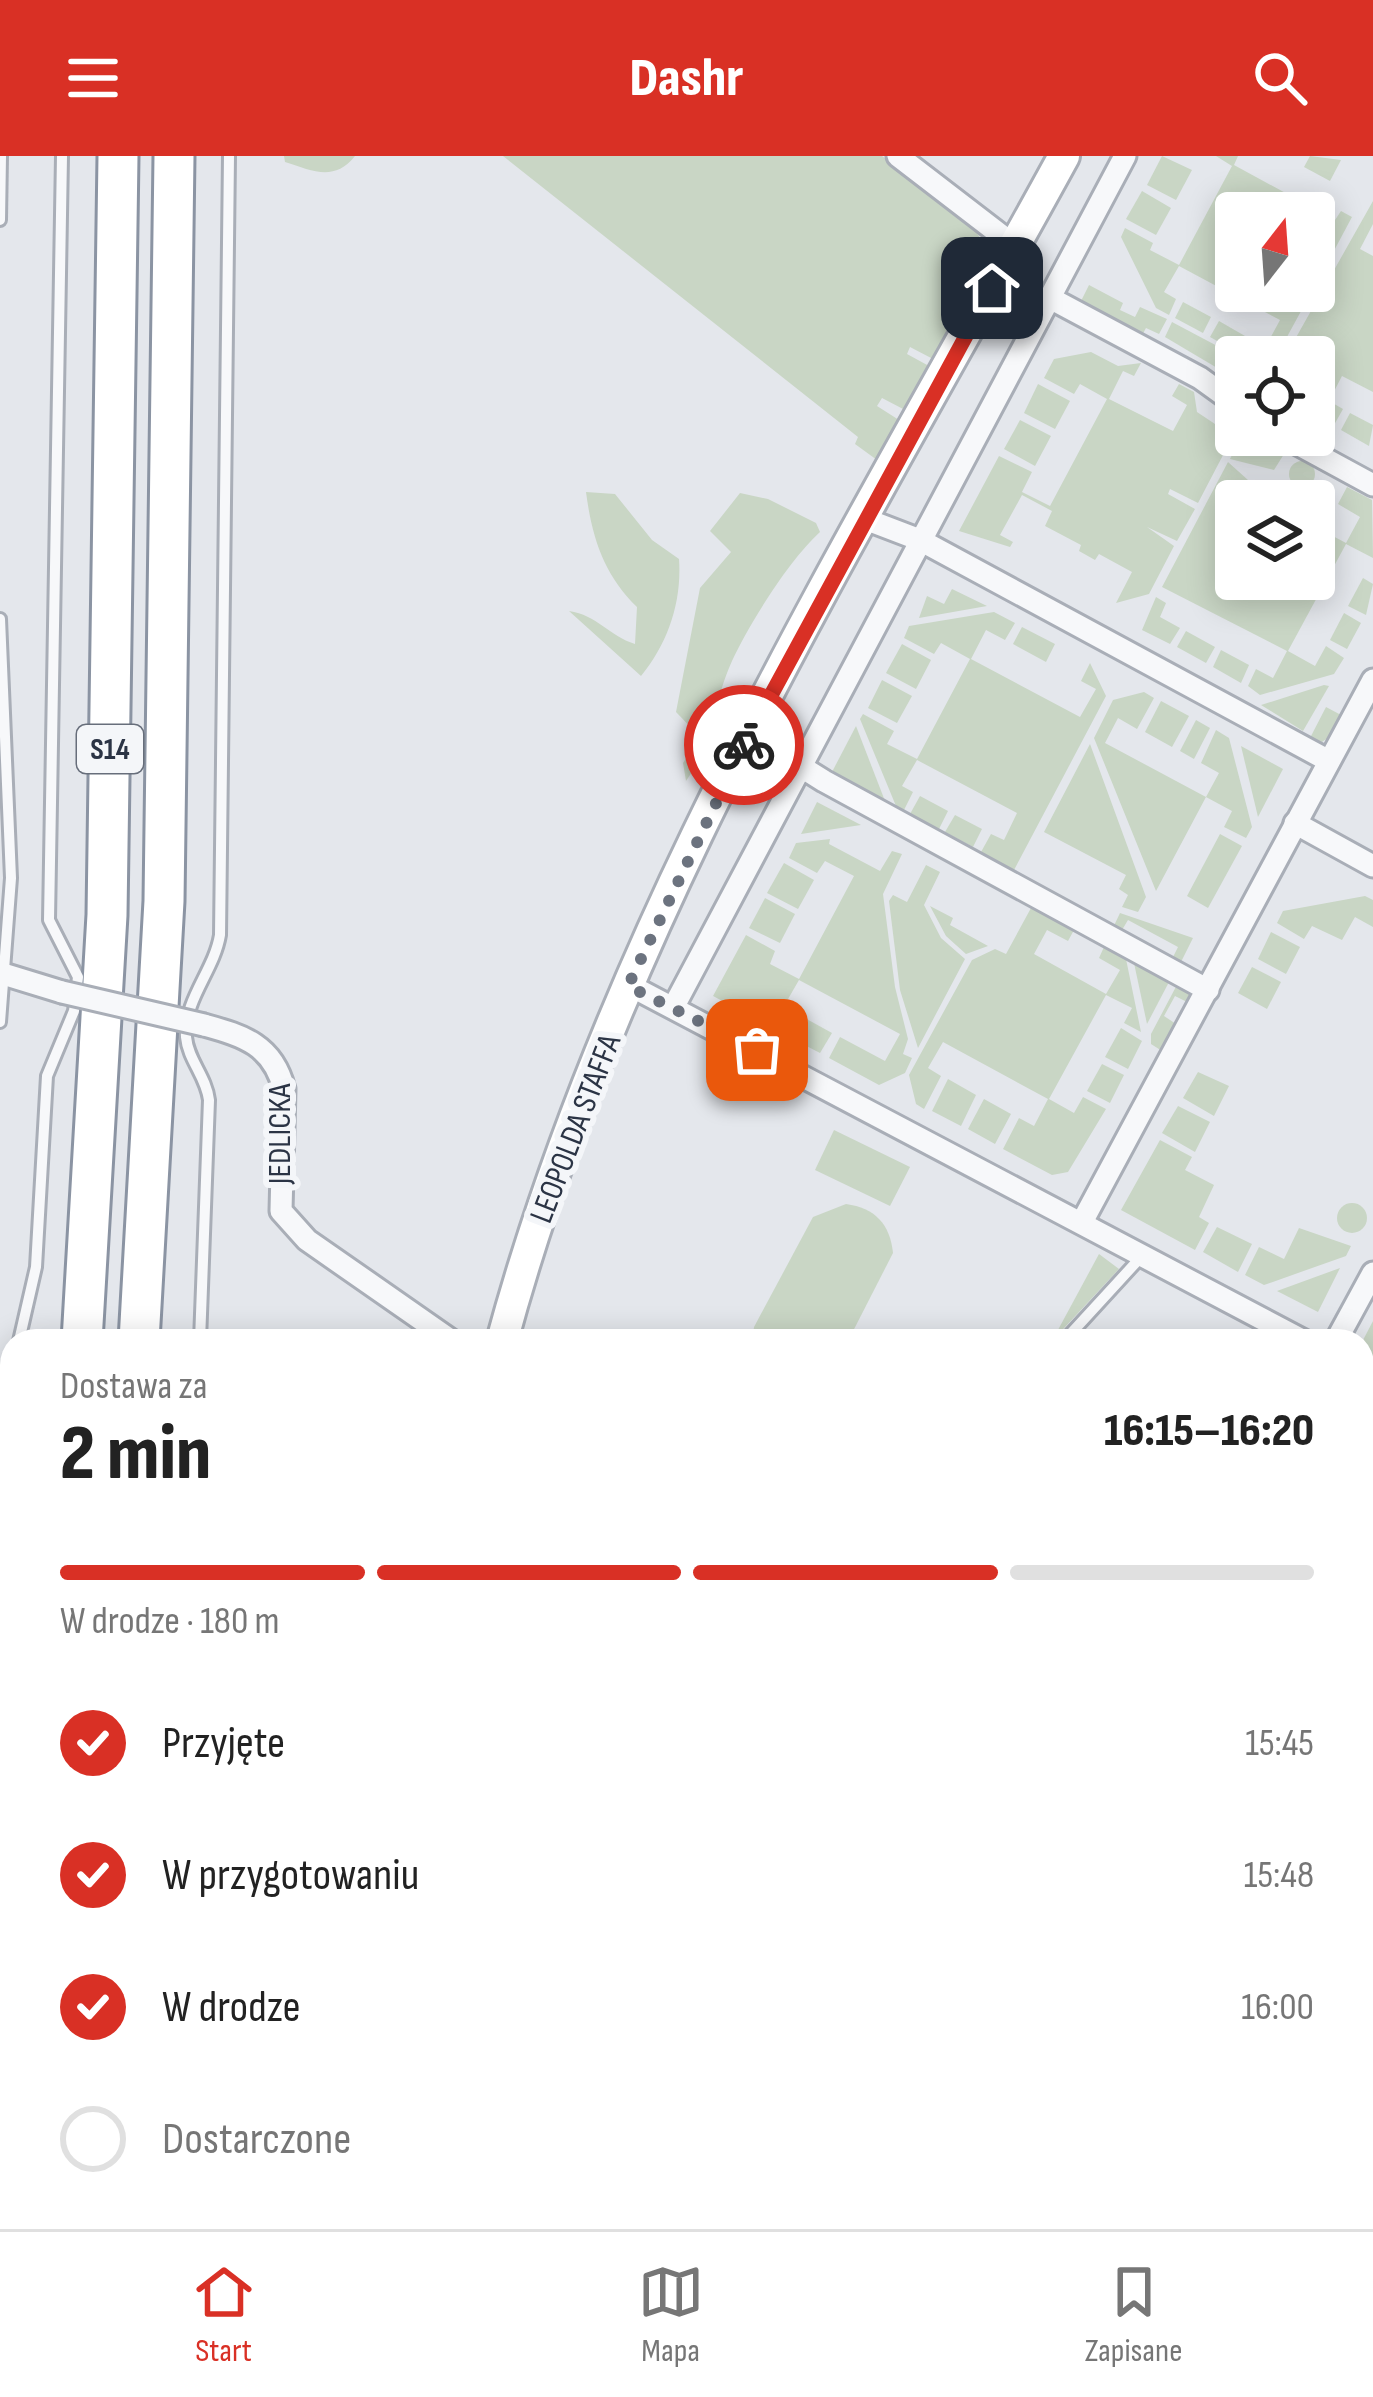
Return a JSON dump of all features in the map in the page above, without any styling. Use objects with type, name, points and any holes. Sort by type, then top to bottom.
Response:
[{"type":"highway","name":"S14","points":[[83,1329],[107,915],[118,156]]},
{"type":"highway","name":"S14","points":[[140,1329],[164,901],[174,156]]},
{"type":"street","points":[[898,156],[1015,247]]},
{"type":"street","name":"LEOPOLDA STAFFA","points":[[506,1329],[547,1196],[628,986],[749,734],[1064,156]]},
{"type":"street","points":[[674,1006],[1125,156]]},
{"type":"street","points":[[1050,298],[1215,389]]},
{"type":"street","points":[[1320,456],[1373,484]]},
{"type":"street","points":[[865,519],[920,540],[1329,760]]},
{"type":"street","points":[[1082,1222],[1329,760],[1370,695]]},
{"type":"street","points":[[749,734],[1208,990]]},
{"type":"street","points":[[1295,823],[1373,866]]},
{"type":"street","name":"JEDLICKA","points":[[2,974],[247,1037],[273,1058],[284,1089],[281,1211],[307,1240],[435,1329]]},
{"type":"street","points":[[628,986],[674,1006],[1282,1329]]},
{"type":"street","points":[[1343,1329],[1373,1273]]},
{"type":"lane","points":[[0,220],[1,156]]},
{"type":"lane","points":[[21,1329],[42,1213],[46,1076],[52,1051],[74,1011],[78,977],[49,920],[62,156]]},
{"type":"lane","points":[[200,1329],[209,1100],[206,1079],[186,1041],[187,1021],[220,935],[229,156]]},
{"type":"lane","points":[[0,619],[11,878],[0,1022]]},
{"type":"lane","points":[[1075,1329],[1143,1254]]},
{"type":"green space","points":[[284,156],[355,156],[339,169],[323,172],[285,162]]},
{"type":"green space","points":[[503,156],[882,156],[971,225],[991,253],[933,359],[910,347],[907,354],[929,366],[905,410],[882,398],[877,406],[899,420],[877,460],[855,444],[858,437]]},
{"type":"green space","points":[[1162,156],[1192,170],[1176,200],[1147,185]]},
{"type":"green space","points":[[1216,156],[1238,156],[1234,165],[1284,192],[1218,192],[1232,166]]},
{"type":"green space","points":[[1310,156],[1341,160],[1330,181],[1304,167]]},
{"type":"green space","points":[[1142,191],[1171,208],[1156,235],[1126,219]]},
{"type":"green space","points":[[1215,198],[1215,285],[1179,266],[1164,292],[1176,299],[1169,315],[1156,308],[1121,237],[1125,228],[1153,243],[1150,250],[1179,265]]},
{"type":"green space","points":[[1373,201],[1373,224],[1360,249],[1373,256],[1373,392],[1342,376],[1335,389],[1335,336],[1297,336],[1310,312],[1335,312],[1335,268]]},
{"type":"green space","points":[[1341,211],[1352,217],[1335,249],[1335,220]]},
{"type":"green space","points":[[1089,285],[1123,303],[1120,310],[1135,317],[1140,307],[1167,319],[1159,334],[1146,328],[1140,339],[1078,307]]},
{"type":"green space","points":[[1183,302],[1211,317],[1203,333],[1175,318]]},
{"type":"green space","points":[[1265,312],[1301,312],[1287,336],[1271,336],[1280,320]]},
{"type":"green space","points":[[1219,321],[1245,336],[1215,336],[1215,340],[1210,337]]},
{"type":"green space","points":[[1172,322],[1215,345],[1215,367],[1165,337]]},
{"type":"green space","points":[[1091,352],[1118,366],[1141,363],[1134,376],[1123,371],[1109,399],[1173,431],[1187,405],[1172,396],[1179,384],[1194,392],[1197,412],[1215,424],[1215,456],[1223,456],[1198,503],[1170,489],[1168,494],[1195,509],[1177,541],[1147,527],[1174,546],[1149,594],[1116,603],[1132,572],[1099,554],[1095,560],[1079,551],[1081,545],[1045,526],[1052,511],[1022,495],[1000,535],[1013,542],[1010,547],[959,531],[999,456],[1032,472],[1022,492],[1050,506],[1107,399],[1080,384],[1074,394],[1044,378],[1054,359]]},
{"type":"green space","points":[[1038,384],[1070,401],[1055,429],[1024,413]]},
{"type":"green space","points":[[1350,413],[1373,425],[1369,446],[1341,430]]},
{"type":"green space","points":[[1020,420],[1051,436],[1035,466],[1004,449]]},
{"type":"green space","points":[[1231,456],[1283,456],[1274,470]]},
{"type":"green space","points":[[1228,462],[1248,480],[1218,480]]},
{"type":"green space","points":[[1297,462],[1307,462],[1314,469],[1313,480],[1290,479],[1290,469]]},
{"type":"green space","points":[[1215,487],[1215,600],[1316,600],[1288,651],[1315,666],[1326,646],[1344,658],[1334,674],[1260,695],[1248,686],[1256,669],[1273,678],[1287,651],[1162,587]]},
{"type":"green space","points":[[1347,487],[1372,500],[1373,558],[1346,544],[1335,564],[1335,537],[1346,543],[1360,517],[1338,504]]},
{"type":"green space","points":[[586,492],[615,494],[652,540],[679,559],[671,621],[641,676],[569,611],[635,644],[637,607],[601,555]]},
{"type":"green space","points":[[740,493],[768,499],[816,523],[820,532],[783,575],[739,646],[710,734],[686,781],[683,763],[700,737],[676,712],[700,588],[731,552],[710,531]]},
{"type":"green space","points":[[1363,578],[1373,584],[1366,615],[1348,606]]},
{"type":"green space","points":[[952,589],[987,606],[919,618],[927,596],[944,604]]},
{"type":"green space","points":[[1156,597],[1166,603],[1160,617],[1180,628],[1170,644],[1142,630]]},
{"type":"green space","points":[[994,612],[1015,623],[1005,640],[986,630],[971,659],[1080,717],[1096,689],[1081,681],[1090,663],[1106,696],[1014,870],[981,852],[991,834],[1004,840],[1017,813],[917,760],[902,786],[913,792],[904,810],[896,806],[860,719],[863,714],[894,731],[887,744],[917,759],[970,659],[941,643],[934,654],[904,638],[909,626]]},
{"type":"green space","points":[[1344,613],[1361,623],[1347,649],[1330,640]]},
{"type":"green space","points":[[1022,627],[1055,644],[1046,662],[1013,644]]},
{"type":"green space","points":[[1186,631],[1215,647],[1206,663],[1177,647]]},
{"type":"green space","points":[[902,644],[931,660],[916,689],[886,673]]},
{"type":"green space","points":[[1221,650],[1249,665],[1241,683],[1213,667]]},
{"type":"green space","points":[[882,680],[912,696],[897,723],[868,708]]},
{"type":"green space","points":[[1329,686],[1303,731],[1261,705]]},
{"type":"green space","points":[[1144,692],[1154,698],[1137,729],[1118,718],[1105,743],[1206,797],[1156,891],[1094,738],[1113,700]]},
{"type":"green space","points":[[1161,701],[1189,716],[1172,747],[1145,732]]},
{"type":"green space","points":[[1326,707],[1341,715],[1332,735],[1322,742],[1309,740]]},
{"type":"green space","points":[[1196,720],[1210,728],[1194,759],[1180,751]]},
{"type":"green space","points":[[856,726],[885,801],[832,772]]},
{"type":"green space","points":[[1216,730],[1229,738],[1252,827],[1246,838],[1224,827],[1232,811],[1206,797],[1219,773],[1201,763]]},
{"type":"green space","points":[[1090,744],[1146,897],[1138,912],[1122,907],[1128,895],[1119,889],[1126,875],[1044,832]]},
{"type":"green space","points":[[1241,746],[1283,769],[1258,817]]},
{"type":"green space","points":[[920,796],[948,811],[939,829],[910,814]]},
{"type":"green space","points":[[817,802],[861,825],[801,834]]},
{"type":"green space","points":[[955,815],[982,829],[973,847],[945,832]]},
{"type":"green space","points":[[1220,834],[1242,846],[1208,908],[1187,896]]},
{"type":"green space","points":[[830,839],[829,844],[880,871],[892,851],[902,854],[883,894],[895,987],[908,1039],[903,1054],[912,1058],[905,1073],[879,1085],[829,1058],[840,1037],[885,1061],[900,1034],[799,980],[784,1006],[795,1013],[783,1033],[713,996],[746,935],[775,951],[770,964],[799,979],[854,876],[825,861],[817,873],[789,858],[796,843]]},
{"type":"green space","points":[[784,863],[814,880],[798,909],[767,893]]},
{"type":"green space","points":[[926,865],[940,872],[924,905],[941,938],[965,959],[918,1048],[900,990],[889,901],[893,895],[907,902]]},
{"type":"green space","points":[[1365,896],[1373,900],[1373,927],[1355,917],[1342,940],[1312,926],[1304,939],[1277,923],[1283,911]]},
{"type":"green space","points":[[765,898],[795,914],[780,943],[749,928]]},
{"type":"green space","points":[[930,906],[953,918],[950,925],[988,946],[966,954],[946,936]]},
{"type":"green space","points":[[1031,908],[1074,930],[1068,941],[1047,930],[1034,954],[1106,994],[1120,970],[1099,958],[1104,947],[1126,959],[1141,1032],[1124,1023],[1132,1008],[1106,995],[1049,1099],[1074,1113],[1083,1097],[1106,1109],[1068,1172],[1052,1175],[1003,1149],[1019,1118],[1034,1126],[1048,1099],[943,1042],[928,1068],[941,1076],[924,1109],[916,1104],[909,1075],[972,960],[995,949],[1006,954]]},
{"type":"green space","points":[[1120,913],[1193,938],[1178,968],[1170,963],[1178,947],[1128,920],[1119,935],[1111,932]]},
{"type":"green space","points":[[1271,932],[1300,947],[1286,974],[1258,959]]},
{"type":"green space","points":[[1134,963],[1169,982],[1147,1024]]},
{"type":"green space","points":[[1252,967],[1281,982],[1267,1009],[1238,993]]},
{"type":"green space","points":[[1179,981],[1191,993],[1187,1002],[1175,996],[1164,1016],[1176,1024],[1162,1051],[1151,1044],[1151,1034]]},
{"type":"green space","points":[[803,1017],[832,1033],[820,1053],[791,1038]]},
{"type":"green space","points":[[1121,1028],[1142,1041],[1128,1069],[1105,1057]]},
{"type":"green space","points":[[1102,1064],[1124,1075],[1110,1103],[1087,1091]]},
{"type":"green space","points":[[1198,1072],[1229,1086],[1214,1116],[1183,1098]]},
{"type":"green space","points":[[948,1079],[976,1095],[961,1126],[932,1111]]},
{"type":"green space","points":[[984,1099],[1011,1114],[995,1144],[968,1129]]},
{"type":"green space","points":[[1178,1106],[1210,1122],[1195,1152],[1162,1133]]},
{"type":"green space","points":[[834,1130],[910,1167],[890,1206],[815,1170]]},
{"type":"green space","points":[[1160,1140],[1192,1157],[1185,1170],[1214,1185],[1199,1217],[1209,1223],[1195,1250],[1121,1210]]},
{"type":"green space","points":[[1352,1203],[1367,1218],[1352,1233],[1337,1218]]},
{"type":"green space","points":[[846,1204],[879,1219],[888,1234],[893,1253],[854,1329],[754,1329],[754,1327],[813,1217]]},
{"type":"green space","points":[[1217,1227],[1252,1244],[1238,1272],[1203,1252]]},
{"type":"green space","points":[[1299,1228],[1351,1246],[1346,1256],[1264,1285],[1245,1275],[1259,1247],[1284,1259]]},
{"type":"green space","points":[[1099,1254],[1119,1269],[1058,1329]]},
{"type":"green space","points":[[1340,1268],[1318,1312],[1277,1291]]},
{"type":"way so far","points":[[744,745],[628,986],[757,1050]]},
{"type":"route","points":[[744,745],[992,288]]}]
